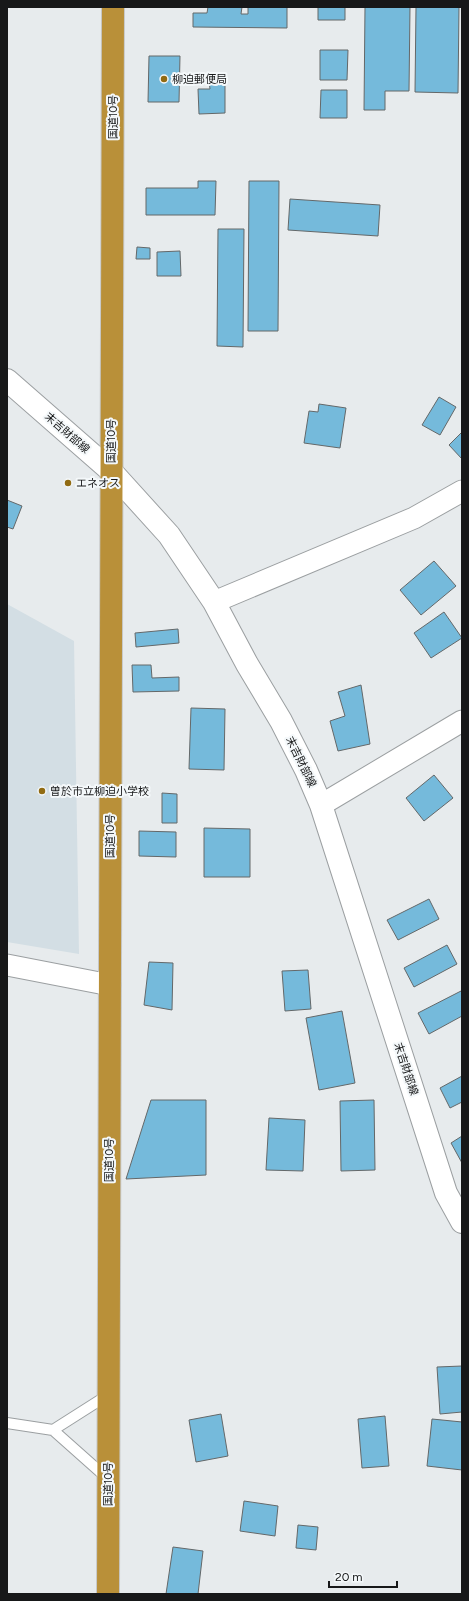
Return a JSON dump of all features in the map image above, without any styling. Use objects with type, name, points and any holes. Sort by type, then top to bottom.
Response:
[{"type":"highway","name":"国道10号","points":[[108,1594],[113,7]]},
{"type":"main road","name":"末吉財部線","points":[[7,380],[111,471],[169,535],[214,602],[281,721],[306,770],[321,805],[446,1193],[462,1222]]},
{"type":"street","points":[[214,602],[414,518],[462,491]]},
{"type":"street","points":[[321,805],[462,721]]},
{"type":"street","points":[[7,965],[110,985]]},
{"type":"lane","points":[[54,1430],[108,1395]]},
{"type":"lane","points":[[7,1423],[54,1430],[108,1479]]},
{"type":"shaded area","name":"曽於市立柳迫小学校","points":[[7,604],[74,641],[79,954],[7,942]]},
{"type":"building","points":[[208,7],[242,7],[241,14],[248,14],[248,7],[287,7],[287,28],[193,27],[193,13],[207,13]]},
{"type":"building","points":[[318,7],[345,7],[345,20],[318,20]]},
{"type":"building","points":[[365,7],[410,7],[409,91],[385,91],[385,110],[364,110]]},
{"type":"building","points":[[416,7],[459,7],[458,93],[415,92]]},
{"type":"building","points":[[320,50],[348,50],[347,80],[320,80]]},
{"type":"building","name":"柳迫郵便局","points":[[149,56],[180,56],[179,102],[148,102]]},
{"type":"building","points":[[209,81],[225,81],[225,113],[199,114],[198,89],[210,89]]},
{"type":"building","points":[[321,90],[347,90],[347,118],[320,118]]},
{"type":"building","points":[[198,181],[216,181],[215,215],[146,215],[146,188],[198,188]]},
{"type":"building","points":[[249,181],[279,181],[278,331],[248,331]]},
{"type":"building","points":[[290,199],[380,205],[378,236],[288,230]]},
{"type":"building","points":[[218,229],[244,229],[243,347],[217,346]]},
{"type":"building","points":[[137,247],[150,248],[150,259],[136,259]]},
{"type":"building","points":[[180,251],[181,276],[157,276],[157,252]]},
{"type":"building","points":[[439,397],[456,407],[440,435],[422,425]]},
{"type":"building","points":[[319,404],[346,408],[340,448],[304,443],[309,411],[318,412]]},
{"type":"building","points":[[462,432],[462,459],[449,445]]},
{"type":"building","points":[[7,500],[22,506],[13,529],[7,527]]},
{"type":"building","points":[[434,561],[456,586],[421,615],[400,590]]},
{"type":"building","points":[[444,612],[462,638],[431,658],[414,633]]},
{"type":"building","points":[[178,629],[179,643],[136,647],[135,633]]},
{"type":"building","points":[[132,665],[151,665],[152,678],[179,677],[179,691],[133,692]]},
{"type":"building","points":[[361,685],[370,744],[338,751],[330,721],[345,716],[338,692]]},
{"type":"building","points":[[191,708],[225,709],[224,770],[189,769]]},
{"type":"building","points":[[434,775],[453,798],[424,821],[406,798]]},
{"type":"building","points":[[162,793],[177,794],[177,823],[162,823]]},
{"type":"building","points":[[204,828],[250,829],[250,877],[204,877]]},
{"type":"building","points":[[139,831],[176,832],[176,857],[139,856]]},
{"type":"building","points":[[429,899],[439,919],[398,940],[387,920]]},
{"type":"building","points":[[447,945],[457,964],[414,987],[404,968]]},
{"type":"building","points":[[149,962],[173,963],[172,1010],[144,1005]]},
{"type":"building","points":[[308,970],[311,1009],[285,1011],[282,971]]},
{"type":"building","points":[[461,991],[462,1016],[429,1034],[418,1013]]},
{"type":"building","points":[[342,1011],[355,1083],[319,1090],[306,1018]]},
{"type":"building","points":[[462,1076],[462,1102],[450,1108],[440,1088]]},
{"type":"building","points":[[151,1100],[206,1100],[206,1175],[126,1179]]},
{"type":"building","points":[[374,1100],[375,1170],[341,1171],[340,1101]]},
{"type":"building","points":[[269,1118],[305,1120],[303,1171],[266,1170]]},
{"type":"building","points":[[462,1136],[462,1163],[451,1143]]},
{"type":"building","points":[[462,1366],[462,1412],[440,1414],[437,1367]]},
{"type":"building","points":[[221,1414],[228,1456],[196,1462],[189,1420]]},
{"type":"building","points":[[385,1416],[389,1466],[362,1468],[358,1419]]},
{"type":"building","points":[[432,1419],[462,1422],[462,1470],[427,1466]]},
{"type":"building","points":[[244,1501],[278,1506],[275,1536],[240,1531]]},
{"type":"building","points":[[298,1525],[318,1527],[316,1550],[296,1548]]},
{"type":"building","points":[[173,1547],[203,1551],[198,1594],[166,1594]]},
{"type":"place","name":"柳迫郵便局","points":[[164,79]]},
{"type":"place","name":"エネオス","points":[[68,483]]},
{"type":"place","name":"曽於市立柳迫小学校","points":[[42,791]]}]
